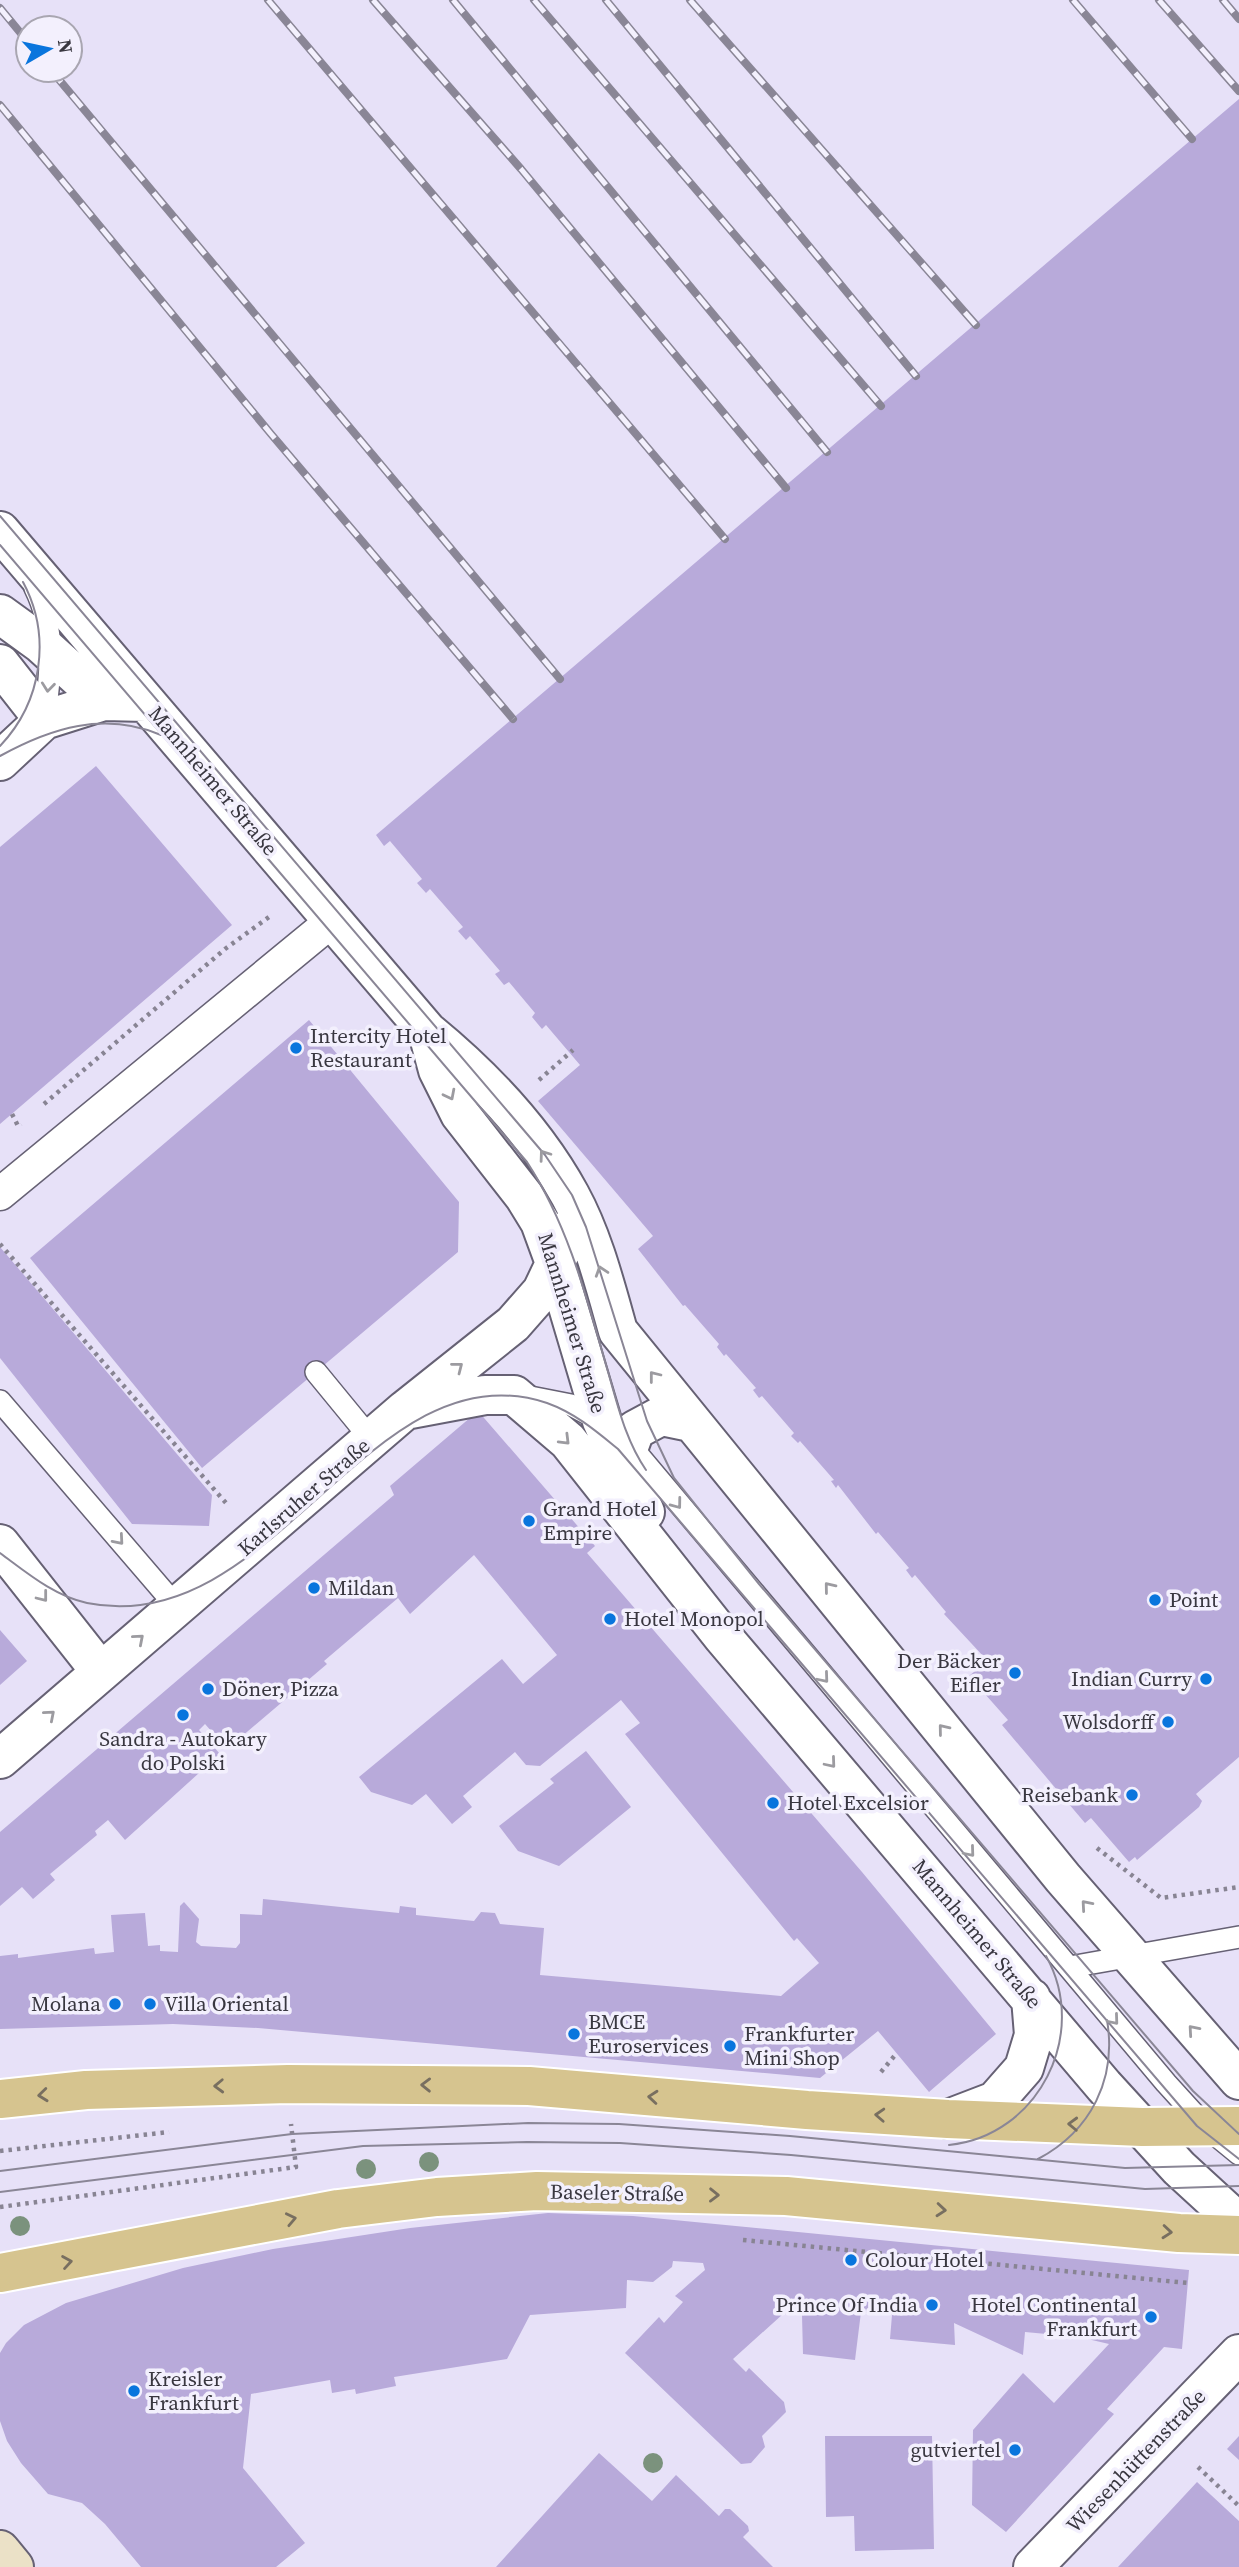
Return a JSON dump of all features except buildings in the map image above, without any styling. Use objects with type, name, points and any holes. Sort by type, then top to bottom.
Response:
[{"type":"main road","points":[[0,2099],[86,2090],[288,2084],[529,2086],[948,2119],[1142,2127],[1222,2127]]},
{"type":"main road","name":"Baseler Straße","points":[[0,2273],[338,2209],[437,2197],[537,2191],[786,2196],[1179,2233],[1239,2235]]},
{"type":"main road","points":[[0,2550],[14,2567]]},
{"type":"street","name":"Mannheimer Straße","points":[[9,541],[427,1031],[497,1097],[545,1155],[579,1213],[594,1251],[618,1331],[1130,1958],[1239,2080]]},
{"type":"street","points":[[0,614],[51,652],[104,701]]},
{"type":"street","points":[[0,664],[44,720]]},
{"type":"street","points":[[0,761],[44,720],[104,701],[146,702]]},
{"type":"street","points":[[0,1194],[333,920]]},
{"type":"street","name":"Mannheimer Straße","points":[[427,1031],[438,1070],[460,1114],[524,1195],[540,1222],[619,1447],[675,1567],[723,1637]]},
{"type":"street","name":"Karlsruher Straße","points":[[0,1759],[405,1410],[513,1324],[542,1291],[579,1213]]},
{"type":"street","points":[[405,1410],[485,1395],[514,1395]]},
{"type":"street","name":"Mannheimer Straße","points":[[514,1395],[568,1441],[723,1637],[1142,2127],[1179,2168],[1239,2222]]},
{"type":"street","points":[[619,1447],[635,1430],[661,1416],[690,1422]]},
{"type":"street","points":[[0,1544],[101,1672]]},
{"type":"street","points":[[948,2119],[995,2101],[1024,2068],[1034,2035],[1031,1998]]},
{"type":"street","name":"Wiesenhüttenstraße","points":[[1032,2567],[1239,2354]]},
{"type":"lane","points":[[9,541],[42,602],[51,652],[44,720]]},
{"type":"lane","points":[[316,1372],[371,1439]]},
{"type":"lane","points":[[514,1395],[571,1405],[619,1447],[1004,1893],[1070,1967],[1222,2127],[1239,2154]]},
{"type":"lane","points":[[0,1401],[176,1606]]},
{"type":"lane","points":[[1070,1967],[1239,1937]]},
{"type":"path","points":[[38,1109],[225,949],[269,917]]},
{"type":"path","points":[[532,1085],[573,1050]]},
{"type":"path","points":[[12,1114],[18,1126],[28,1118]]},
{"type":"path","points":[[0,1244],[226,1503]]},
{"type":"path","points":[[1097,1848],[1161,1898],[1239,1887]]},
{"type":"path","points":[[876,2078],[896,2054]]},
{"type":"path","points":[[0,2207],[296,2167],[291,2121]]},
{"type":"path","points":[[0,2151],[174,2132]]},
{"type":"path","points":[[737,2239],[1188,2283]]},
{"type":"path","points":[[1198,2467],[1239,2506]]},
{"type":"tram line","points":[[0,516],[545,1155],[572,1195],[586,1227],[647,1421],[674,1478],[759,1584],[1193,2091],[1239,2134]]},
{"type":"tram line","points":[[0,545],[527,1162],[564,1235],[583,1286],[622,1419],[638,1458],[646,1470]]},
{"type":"tram line","points":[[0,746],[25,709],[38,668],[38,624],[23,582]]},
{"type":"tram line","points":[[0,756],[39,738],[78,726],[119,724],[161,735]]},
{"type":"tram line","points":[[0,1553],[41,1582],[75,1600],[87,1603],[153,1603],[213,1579],[268,1541],[373,1450],[427,1415],[484,1396],[547,1403],[557,1407],[585,1423],[618,1449],[1197,2126],[1239,2159]]},
{"type":"tram line","points":[[949,2145],[981,2137],[1008,2123],[1030,2102],[1047,2076],[1058,2048],[1062,2017],[1058,1986],[1046,1956]]},
{"type":"tram line","points":[[1038,2159],[1073,2134],[1096,2101],[1104,2083],[1108,2063],[1107,2020]]},
{"type":"tram line","points":[[0,2171],[292,2134],[528,2123],[619,2124],[790,2136],[1125,2168],[1239,2165]]},
{"type":"tram line","points":[[0,2192],[363,2146],[527,2142],[620,2143],[791,2155],[1145,2189],[1239,2186]]},
{"type":"railway","points":[[268,0],[725,539]]},
{"type":"railway","points":[[373,0],[521,169],[786,488]]},
{"type":"railway","points":[[453,0],[827,452]]},
{"type":"railway","points":[[534,0],[881,406]]},
{"type":"railway","points":[[606,0],[916,376]]},
{"type":"railway","points":[[690,0],[976,325]]},
{"type":"railway","points":[[1073,0],[1192,139]]},
{"type":"railway","points":[[1159,0],[1239,91]]},
{"type":"railway","points":[[1223,0],[1239,19]]},
{"type":"railway","points":[[0,8],[14,25]]},
{"type":"railway","points":[[63,84],[560,679]]},
{"type":"railway","points":[[0,105],[271,434],[513,719]]},
{"type":"place","name":"Intercity Hotel Restaurant","points":[[296,1048]]},
{"type":"place","name":"Grand Hotel Empire","points":[[529,1521]]},
{"type":"place","name":"Mildan","points":[[314,1588]]},
{"type":"place","name":"Point","points":[[1155,1600]]},
{"type":"place","name":"Hotel Monopol","points":[[610,1619]]},
{"type":"place","name":"Der Bäcker Eifler","points":[[1015,1673]]},
{"type":"place","name":"Indian Curry","points":[[1206,1679]]},
{"type":"place","name":"Döner, Pizza","points":[[208,1689]]},
{"type":"place","name":"Sandra - Autokary do Polski","points":[[183,1715]]},
{"type":"place","name":"Wolsdorff","points":[[1168,1722]]},
{"type":"place","name":"Reisebank","points":[[1132,1795]]},
{"type":"place","name":"Hotel Excelsior","points":[[773,1803]]},
{"type":"place","name":"Molana","points":[[115,2004]]},
{"type":"place","name":"Villa Oriental","points":[[150,2004]]},
{"type":"place","name":"BMCE Euroservices","points":[[574,2034]]},
{"type":"place","name":"Frankfurter Mini Shop","points":[[730,2046]]},
{"type":"place","name":"Colour Hotel","points":[[851,2260]]},
{"type":"place","name":"Prince Of India","points":[[932,2305]]},
{"type":"place","name":"Hotel Continental Frankfurt","points":[[1151,2317]]},
{"type":"place","name":"Kreisler Frankfurt","points":[[134,2391]]},
{"type":"place","name":"gutviertel","points":[[1015,2450]]}]
